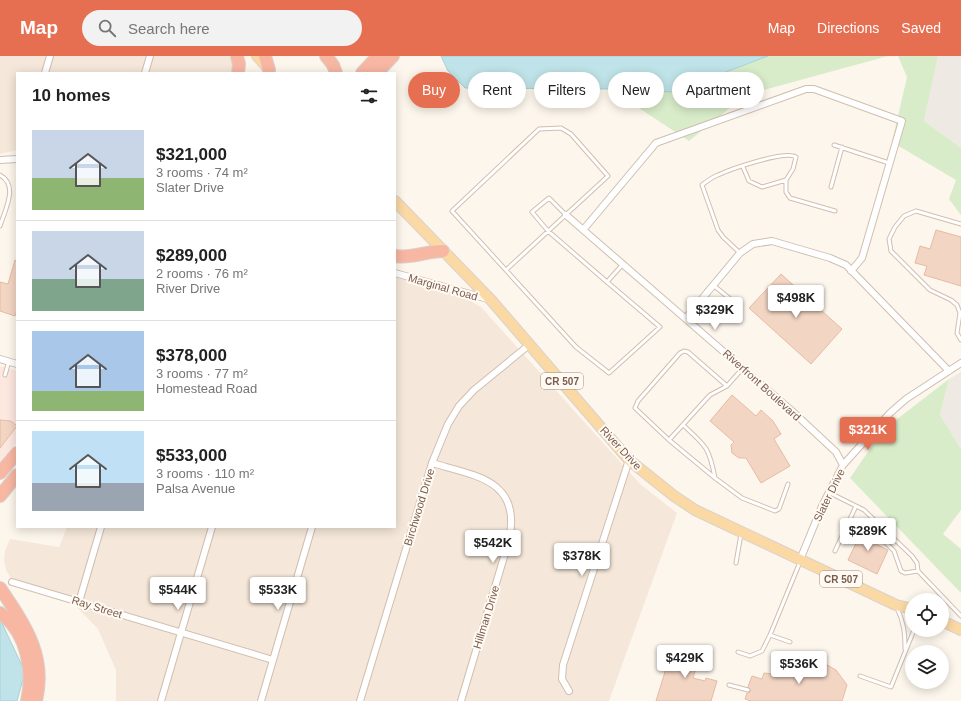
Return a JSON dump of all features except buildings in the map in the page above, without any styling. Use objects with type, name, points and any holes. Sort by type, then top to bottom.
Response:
[{"type":"highway","points":[[237,56],[239,64],[238,72]]},
{"type":"highway","points":[[265,56],[270,72]]},
{"type":"highway","points":[[326,56],[333,65],[336,72]]},
{"type":"highway","points":[[363,72],[378,56]]},
{"type":"highway","points":[[378,72],[393,56]]},
{"type":"highway","points":[[396,256],[417,256],[434,251],[443,251]]},
{"type":"highway","points":[[0,474],[16,454]]},
{"type":"highway","points":[[0,502],[3,492],[16,477]]},
{"type":"highway","points":[[0,588],[25,625],[32,640],[37,657],[39,674],[36,701]]},
{"type":"highway","points":[[0,613],[7,618],[16,630],[26,654],[29,674],[27,701]]},
{"type":"main road","points":[[257,56],[270,72]]},
{"type":"main road","name":"River Drive","points":[[396,202],[491,300],[629,460],[674,496],[695,510],[896,605],[905,608]]},
{"type":"main road","points":[[949,624],[961,630]]},
{"type":"street","points":[[45,72],[50,56]]},
{"type":"street","points":[[145,72],[150,56]]},
{"type":"street","points":[[583,230],[656,143],[806,89],[814,89],[902,121],[862,258],[851,271]]},
{"type":"street","points":[[0,160],[16,159]]},
{"type":"street","name":"Riverfront Boulevard","points":[[566,215],[743,368],[836,452],[843,465]]},
{"type":"street","points":[[686,318],[740,253],[754,244],[772,241],[830,258],[846,266],[949,371]]},
{"type":"street","name":"Marginal Road","points":[[396,274],[491,300]]},
{"type":"street","name":"Birchwood Drive","points":[[360,701],[432,463],[444,431],[459,406],[474,390],[529,345]]},
{"type":"street","points":[[0,358],[16,364]]},
{"type":"street","name":"Slater Drive","points":[[800,560],[828,492],[843,465],[890,413],[906,398],[961,363]]},
{"type":"street","points":[[569,691],[562,679],[563,665],[629,460]]},
{"type":"street","name":"Hillman Drive","points":[[432,463],[483,478],[496,486],[507,498],[511,511],[512,526],[509,540],[461,701]]},
{"type":"street","points":[[79,602],[101,528]]},
{"type":"street","points":[[161,701],[212,528]]},
{"type":"street","points":[[260,701],[312,528]]},
{"type":"street","name":"Ray Street","points":[[12,582],[273,660]]},
{"type":"lane","points":[[506,270],[548,231],[566,215],[608,176],[570,134],[561,128],[539,129],[452,210],[506,270],[576,347],[609,373],[660,327],[548,231],[532,212],[549,198],[566,215]]},
{"type":"lane","points":[[834,144],[889,163]]},
{"type":"lane","points":[[831,188],[842,147]]},
{"type":"lane","points":[[740,253],[723,237],[718,230],[702,185],[716,175],[776,157],[792,155],[796,157],[794,169],[786,180],[786,192],[790,198],[835,211]]},
{"type":"lane","points":[[743,167],[749,181],[762,186],[786,180]]},
{"type":"lane","points":[[0,175],[9,182],[11,189],[0,226]]},
{"type":"lane","points":[[961,224],[916,212],[904,216],[895,227],[889,239],[891,251],[930,290],[951,300],[957,305],[960,313],[957,333],[961,340]]},
{"type":"lane","points":[[607,282],[623,264]]},
{"type":"lane","points":[[713,285],[734,302]]},
{"type":"lane","points":[[727,386],[688,352],[682,351],[635,406],[636,410],[669,440],[742,498],[775,511],[779,509],[788,484]]},
{"type":"lane","points":[[5,375],[9,361]]},
{"type":"lane","points":[[669,440],[710,395],[727,386],[743,368]]},
{"type":"lane","points":[[683,425],[704,445],[710,454],[715,478]]},
{"type":"lane","points":[[828,492],[864,510],[912,556],[917,563],[918,571],[961,616]]},
{"type":"lane","points":[[835,551],[856,506]]},
{"type":"lane","points":[[848,523],[866,531]]},
{"type":"lane","points":[[736,563],[741,532]]},
{"type":"lane","points":[[874,536],[885,542],[894,551],[901,571],[905,573],[918,571]]},
{"type":"lane","points":[[738,652],[750,656],[762,651],[770,635],[800,560]]},
{"type":"lane","points":[[896,605],[902,618],[905,634],[904,651]]},
{"type":"lane","points":[[770,635],[790,642]]},
{"type":"lane","points":[[860,676],[891,687],[911,637]]},
{"type":"lane","points":[[729,685],[748,690]]},
{"type":"shaded area","points":[[0,56],[233,56],[235,59],[231,72],[16,72],[16,150],[0,154]]},
{"type":"shaded area","points":[[938,56],[961,56],[961,148],[924,121]]},
{"type":"shaded area","points":[[396,271],[462,296],[481,307],[640,484],[677,513],[609,701],[116,701],[116,670],[98,629],[71,601],[12,580],[6,570],[4,560],[5,551],[10,539],[59,547],[67,528],[396,528]]},
{"type":"shaded area","points":[[0,366],[16,371],[16,443],[0,463]]},
{"type":"shaded area","points":[[961,372],[961,449],[940,415],[949,379]]},
{"type":"green space","points":[[768,56],[888,56],[764,90],[764,72],[726,72]]},
{"type":"green space","points":[[898,56],[938,56],[924,121],[961,148],[961,215],[949,199],[956,180],[892,142],[907,77]]},
{"type":"green space","points":[[664,92],[672,92],[672,108],[730,108],[689,141],[639,108],[664,108]]},
{"type":"green space","points":[[949,379],[940,415],[961,449],[961,510],[943,534],[961,549],[961,593],[850,478],[883,430]]},
{"type":"water","points":[[441,56],[768,56],[726,72],[672,72],[672,92],[664,92],[664,72],[608,72],[608,89],[600,89],[600,72],[534,72],[534,88],[526,88],[526,72],[468,72],[468,88],[465,88],[460,83],[460,72],[448,71]]},
{"type":"water","points":[[0,619],[25,672],[17,701],[0,701]]}]
